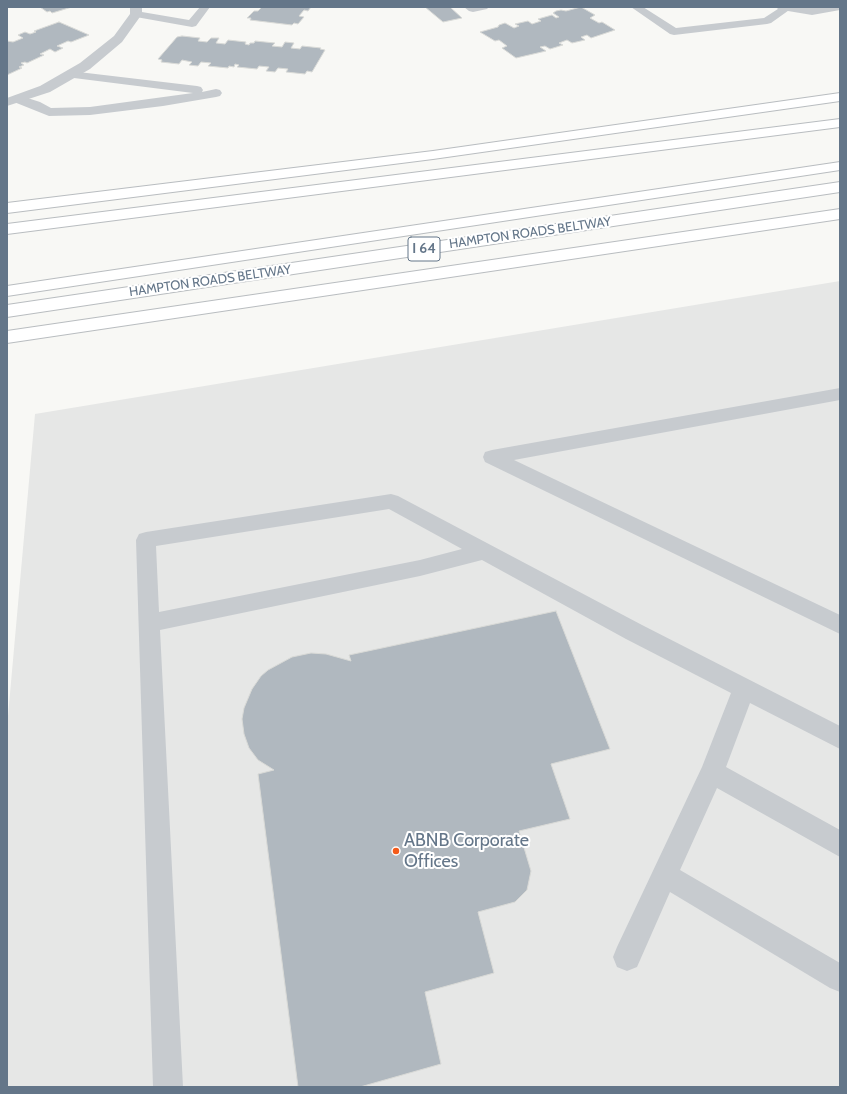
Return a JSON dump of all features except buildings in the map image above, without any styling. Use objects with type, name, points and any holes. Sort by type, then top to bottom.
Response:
[{"type":"highway","points":[[7,208],[433,154],[840,97]]},
{"type":"highway","points":[[7,229],[840,123]]},
{"type":"highway","points":[[7,291],[840,166]]},
{"type":"highway","name":"HAMPTON ROADS BELTWAY","points":[[7,311],[840,187]]},
{"type":"highway","points":[[7,337],[840,214]]},
{"type":"street","points":[[470,7],[473,9],[483,7]]},
{"type":"street","points":[[784,8],[812,11],[840,7]]},
{"type":"street","points":[[12,101],[45,89],[85,66],[118,39],[136,10]]},
{"type":"lane","points":[[136,10],[192,24],[205,7]]},
{"type":"lane","points":[[636,7],[674,32],[767,21],[784,8]]},
{"type":"lane","points":[[12,101],[36,105],[49,112],[90,111],[163,102],[216,93],[70,75]]},
{"type":"lane","points":[[840,394],[492,457],[840,625]]},
{"type":"lane","points":[[168,1087],[146,540],[391,501],[634,632],[840,738]]},
{"type":"lane","points":[[150,623],[420,568],[484,551]]},
{"type":"lane","points":[[627,957],[712,772],[744,689]]},
{"type":"lane","points":[[712,772],[840,844]]},
{"type":"lane","points":[[665,875],[840,978]]},
{"type":"shaded area","points":[[840,281],[840,1087],[7,1087],[7,727],[35,414]]},
{"type":"place","name":"ABNB Corporate Offices","points":[[396,851]]}]
